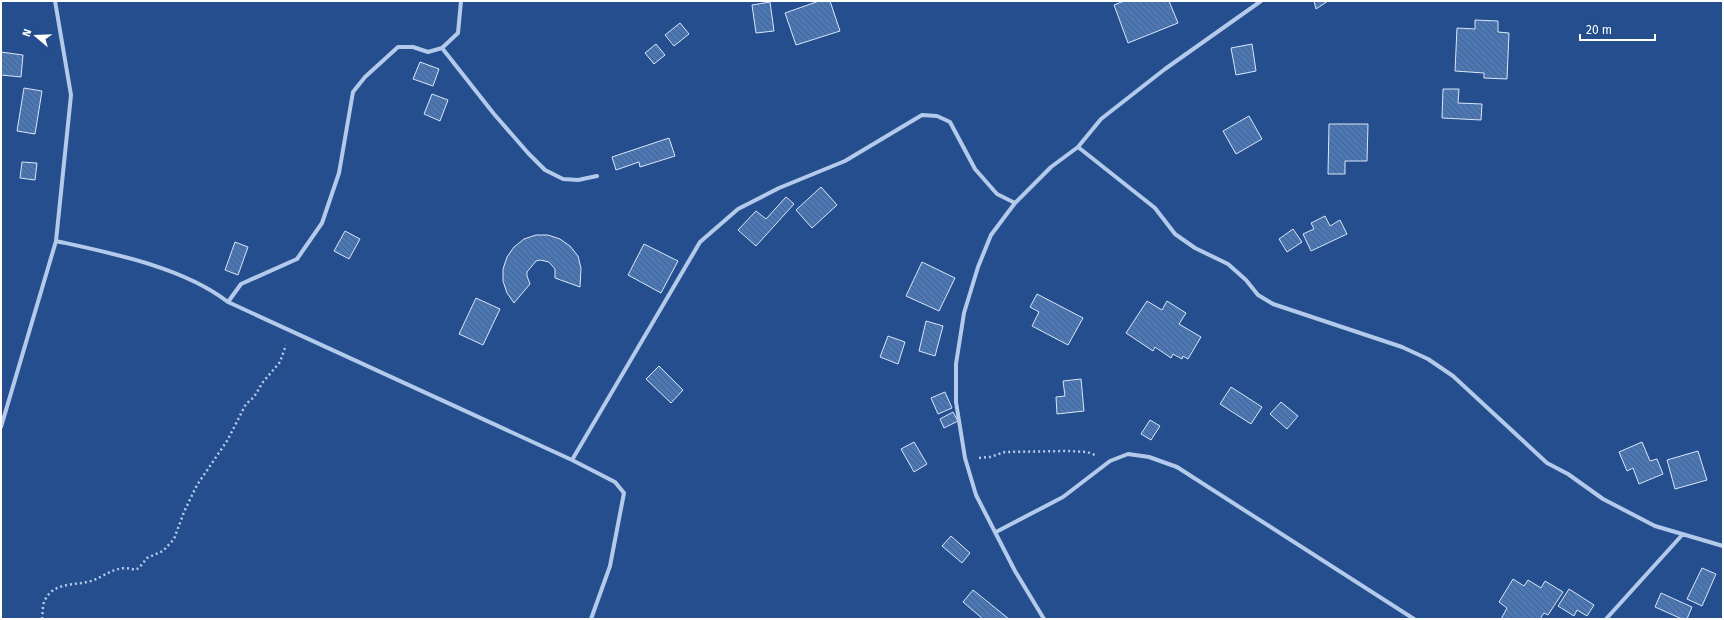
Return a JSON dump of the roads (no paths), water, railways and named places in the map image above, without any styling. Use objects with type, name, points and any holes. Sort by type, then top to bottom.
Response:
[{"type":"street","points":[[1,427],[56,240],[71,95],[55,1]]},
{"type":"street","points":[[228,302],[241,284],[297,259],[322,223],[339,173],[353,92],[365,77],[398,48],[414,47],[428,52],[442,48],[458,33],[461,1]]},
{"type":"street","points":[[1044,619],[1015,572],[976,495],[965,458],[956,402],[956,364],[964,313],[978,267],[991,235],[1015,203],[1051,167],[1078,147],[1101,119],[1121,102],[1261,1]]},
{"type":"street","points":[[442,48],[494,114],[528,154],[545,170],[563,179],[578,180],[597,176]]},
{"type":"street","points":[[572,460],[700,242],[738,209],[779,188],[845,162],[922,115],[937,116],[950,122],[975,169],[997,194],[1015,203]]},
{"type":"street","points":[[1078,147],[1155,208],[1174,234],[1195,248],[1228,264],[1246,280],[1258,295],[1273,304],[1402,347],[1428,359],[1453,376],[1547,462],[1568,474],[1603,499],[1655,526],[1723,546]]},
{"type":"street","points":[[56,240],[112,254],[190,278],[228,302],[572,460],[615,482],[624,492],[610,566],[591,619]]},
{"type":"street","points":[[996,532],[1063,497],[1110,461],[1128,454],[1149,457],[1177,467],[1414,619]]},
{"type":"street","points":[[1606,619],[1683,534]]}]
